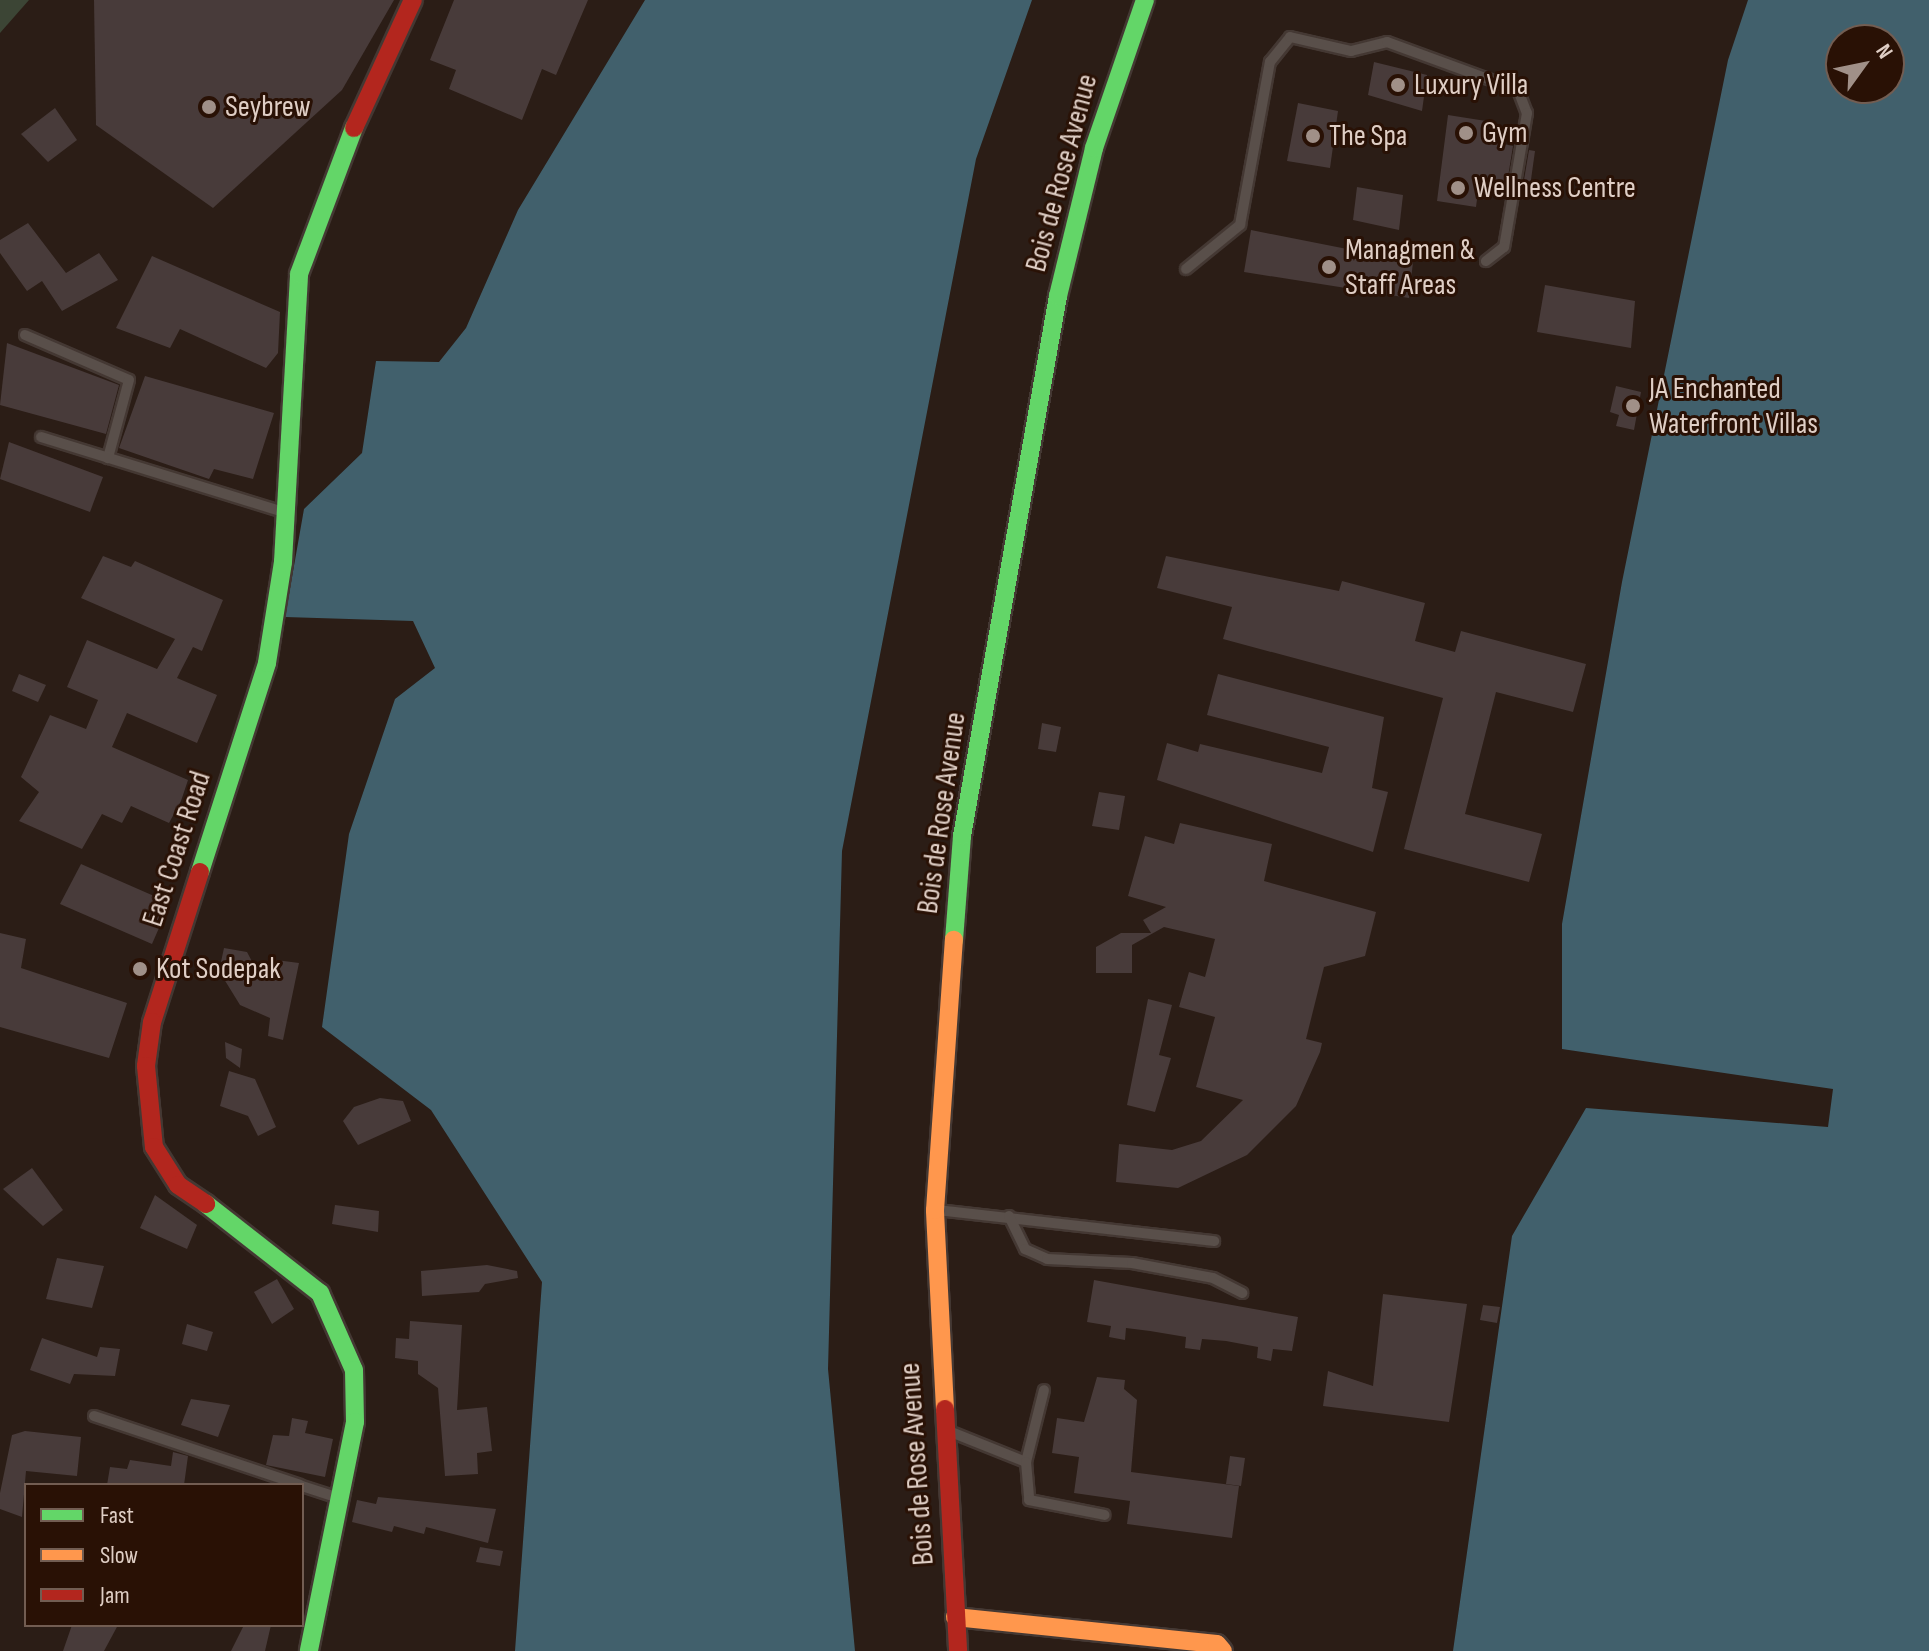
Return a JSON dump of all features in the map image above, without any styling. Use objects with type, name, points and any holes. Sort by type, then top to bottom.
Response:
[{"type":"main road","name":"East Coast Road","points":[[309,1651],[342,1499],[355,1422],[354,1370],[340,1331],[320,1293],[275,1252],[178,1185],[154,1147],[146,1102],[152,1022],[267,663],[284,512],[299,274],[377,67],[413,0]]},
{"type":"main road","name":"Bois de Rose Avenue","points":[[958,1651],[942,1427],[935,1210],[962,836],[1022,473],[1094,148],[1145,0]]},
{"type":"main road","points":[[955,1617],[1217,1644],[1223,1651]]},
{"type":"lane","points":[[1186,269],[1240,225],[1270,62],[1290,37],[1351,51],[1387,42],[1518,90],[1527,113],[1504,247],[1486,261]]},
{"type":"lane","points":[[25,335],[129,380],[108,458]]},
{"type":"lane","points":[[41,437],[284,512]]},
{"type":"lane","points":[[935,1210],[1214,1241]]},
{"type":"lane","points":[[1009,1216],[1025,1249],[1047,1259],[1132,1263],[1213,1278],[1242,1293]]},
{"type":"lane","points":[[1044,1390],[1026,1462],[1029,1500],[1105,1515]]},
{"type":"lane","points":[[94,1416],[295,1483]]},
{"type":"lane","points":[[942,1427],[1026,1462]]},
{"type":"lane","points":[[304,1486],[342,1499]]},
{"type":"green space","points":[[0,0],[29,0],[0,33]]},
{"type":"water","points":[[645,0],[1032,0],[976,159],[842,851],[828,1369],[855,1651],[515,1651],[542,1282],[431,1110],[322,1027],[349,834],[395,699],[435,668],[413,621],[285,617],[304,509],[362,453],[376,361],[439,362],[466,328],[518,210]]},
{"type":"water","points":[[1748,0],[1929,0],[1929,1651],[1453,1651],[1512,1236],[1586,1108],[1828,1127],[1833,1089],[1562,1049],[1562,924],[1622,582],[1728,60]]},
{"type":"building","name":"Seybrew","points":[[94,0],[394,0],[342,90],[213,208],[96,125]]},
{"type":"building","points":[[454,0],[588,0],[556,75],[542,69],[522,120],[449,89],[456,70],[430,60]]},
{"type":"building","name":"Luxury Villa","points":[[1374,62],[1427,75],[1422,111],[1368,95]]},
{"type":"building","name":"The Spa","points":[[1298,103],[1338,111],[1330,168],[1287,161]]},
{"type":"building","points":[[55,108],[77,140],[48,162],[21,134]]},
{"type":"building","points":[[1448,115],[1486,121],[1484,140],[1513,146],[1506,189],[1479,184],[1476,207],[1437,201]]},
{"type":"building","points":[[1529,150],[1535,151],[1529,194],[1522,192]]},
{"type":"building","points":[[1357,187],[1403,195],[1399,230],[1353,220]]},
{"type":"building","points":[[28,223],[66,273],[99,253],[118,280],[62,311],[42,281],[27,291],[0,253],[0,240]]},
{"type":"building","name":"Managmen & Staff Areas","points":[[1251,230],[1413,262],[1409,298],[1244,272]]},
{"type":"building","points":[[152,256],[280,312],[278,353],[266,368],[180,329],[170,348],[116,328]]},
{"type":"building","points":[[1545,285],[1635,301],[1631,348],[1537,332]]},
{"type":"building","points":[[7,343],[119,385],[106,434],[0,405]]},
{"type":"building","points":[[145,376],[274,413],[253,479],[214,469],[209,479],[119,448]]},
{"type":"building","points":[[1616,386],[1641,392],[1634,430],[1616,426],[1619,415],[1610,412]]},
{"type":"building","points":[[9,442],[103,477],[90,512],[0,479]]},
{"type":"building","points":[[103,556],[131,567],[135,561],[223,600],[202,651],[193,647],[177,678],[217,695],[197,743],[127,713],[112,747],[188,780],[169,823],[131,806],[122,823],[102,814],[82,849],[19,821],[39,792],[21,777],[50,715],[86,729],[98,700],[67,687],[87,640],[157,669],[175,639],[81,598]]},
{"type":"building","points":[[1166,556],[1339,591],[1342,581],[1425,603],[1415,641],[1455,652],[1461,631],[1586,664],[1573,712],[1496,692],[1465,814],[1542,834],[1529,882],[1404,849],[1443,698],[1223,639],[1232,607],[1157,588]]},
{"type":"building","points":[[19,674],[46,685],[38,702],[12,691]]},
{"type":"building","points":[[1218,674],[1384,717],[1372,788],[1388,792],[1373,852],[1157,780],[1167,743],[1198,752],[1200,744],[1322,773],[1329,747],[1207,715]]},
{"type":"building","points":[[1042,723],[1061,727],[1056,752],[1038,749]]},
{"type":"building","points":[[1099,792],[1125,796],[1119,830],[1092,826]]},
{"type":"building","points":[[1180,823],[1272,844],[1264,881],[1376,912],[1365,956],[1324,967],[1306,1039],[1322,1043],[1296,1106],[1247,1155],[1178,1188],[1116,1182],[1119,1144],[1172,1150],[1201,1141],[1243,1100],[1196,1087],[1215,1017],[1179,1007],[1189,972],[1205,977],[1215,939],[1164,927],[1132,945],[1132,973],[1096,973],[1096,947],[1121,933],[1151,933],[1143,920],[1166,907],[1128,896],[1145,836],[1174,844]]},
{"type":"building","points":[[81,864],[170,903],[152,944],[60,904]]},
{"type":"building","points":[[0,933],[26,939],[21,968],[127,1003],[109,1058],[0,1027]]},
{"type":"building","points":[[224,948],[247,952],[257,971],[276,960],[299,963],[283,1040],[268,1036],[270,1018],[240,1005],[219,971]]},
{"type":"building","points":[[1148,999],[1172,1005],[1159,1055],[1171,1058],[1155,1112],[1127,1105]]},
{"type":"building","points":[[225,1042],[242,1049],[240,1068],[226,1058]]},
{"type":"building","points":[[229,1071],[255,1079],[276,1127],[258,1136],[248,1116],[220,1106]]},
{"type":"building","points":[[380,1098],[403,1101],[411,1121],[358,1145],[343,1121],[354,1107]]},
{"type":"building","points":[[32,1168],[63,1210],[43,1226],[3,1189]]},
{"type":"building","points":[[155,1195],[197,1225],[187,1249],[140,1228]]},
{"type":"building","points":[[335,1205],[379,1211],[378,1232],[332,1224]]},
{"type":"building","points":[[57,1258],[104,1266],[92,1308],[46,1299]]},
{"type":"building","points":[[487,1265],[517,1271],[518,1278],[485,1284],[479,1292],[422,1296],[421,1271]]},
{"type":"building","points":[[277,1279],[294,1309],[272,1324],[254,1292]]},
{"type":"building","points":[[1094,1280],[1298,1317],[1292,1351],[1273,1349],[1271,1361],[1257,1358],[1258,1347],[1226,1341],[1202,1339],[1200,1350],[1185,1348],[1186,1337],[1150,1331],[1126,1328],[1125,1340],[1109,1337],[1111,1326],[1087,1322]]},
{"type":"building","points":[[1383,1294],[1467,1304],[1449,1422],[1323,1406],[1328,1371],[1373,1386]]},
{"type":"building","points":[[1483,1305],[1500,1307],[1497,1323],[1480,1320]]},
{"type":"building","points":[[410,1321],[462,1325],[457,1410],[487,1407],[492,1451],[477,1453],[478,1474],[445,1476],[438,1388],[418,1374],[418,1361],[395,1358],[396,1338],[409,1339]]},
{"type":"building","points":[[187,1324],[213,1332],[207,1351],[182,1344]]},
{"type":"building","points":[[42,1338],[97,1357],[100,1347],[120,1349],[115,1376],[74,1374],[70,1384],[30,1370]]},
{"type":"building","points":[[1097,1377],[1125,1380],[1124,1389],[1137,1400],[1131,1472],[1239,1486],[1232,1538],[1127,1524],[1130,1501],[1074,1493],[1079,1457],[1052,1453],[1057,1418],[1084,1422]]},
{"type":"building","points":[[191,1399],[230,1405],[218,1437],[181,1425]]},
{"type":"building","points":[[292,1418],[308,1421],[305,1433],[333,1439],[325,1477],[266,1465],[273,1435],[289,1436]]},
{"type":"building","points":[[25,1431],[81,1437],[77,1476],[26,1471],[22,1517],[0,1509],[0,1493],[12,1435]]},
{"type":"building","points":[[173,1452],[188,1456],[184,1483],[107,1483],[110,1467],[127,1469],[130,1460],[171,1466]]},
{"type":"building","points":[[1230,1456],[1245,1458],[1241,1486],[1226,1484]]},
{"type":"building","points":[[378,1497],[496,1509],[488,1543],[426,1527],[424,1534],[394,1526],[392,1532],[352,1522],[357,1500],[376,1504]]},
{"type":"building","points":[[480,1547],[503,1551],[500,1566],[476,1562]]},
{"type":"building","points":[[71,1627],[117,1627],[104,1651],[63,1651]]},
{"type":"building","points":[[243,1627],[271,1627],[265,1651],[231,1651]]},
{"type":"traffic: fast","points":[[954,940],[962,836],[1058,296],[1094,148],[1145,0]]},
{"type":"traffic: fast","points":[[200,872],[267,663],[283,562],[299,274],[354,128]]},
{"type":"traffic: fast","points":[[206,1204],[320,1293],[354,1370],[355,1422],[309,1651]]},
{"type":"traffic: slow","points":[[945,1409],[935,1210],[954,940]]},
{"type":"traffic: slow","points":[[955,1617],[1217,1644],[1223,1651]]},
{"type":"traffic: jam","points":[[354,128],[413,0]]},
{"type":"traffic: jam","points":[[200,872],[152,1022],[146,1066],[154,1147],[178,1185],[206,1204]]},
{"type":"traffic: jam","points":[[945,1409],[958,1651]]},
{"type":"place","name":"Luxury Villa","points":[[1398,85]]},
{"type":"place","name":"Seybrew","points":[[209,107]]},
{"type":"place","name":"Gym","points":[[1466,133]]},
{"type":"place","name":"The Spa","points":[[1313,136]]},
{"type":"place","name":"Wellness Centre","points":[[1458,188]]},
{"type":"place","name":"Managmen & Staff Areas","points":[[1329,267]]},
{"type":"place","name":"JA Enchanted Waterfront Villas","points":[[1633,406]]},
{"type":"place","name":"Kot Sodepak","points":[[140,969]]}]
